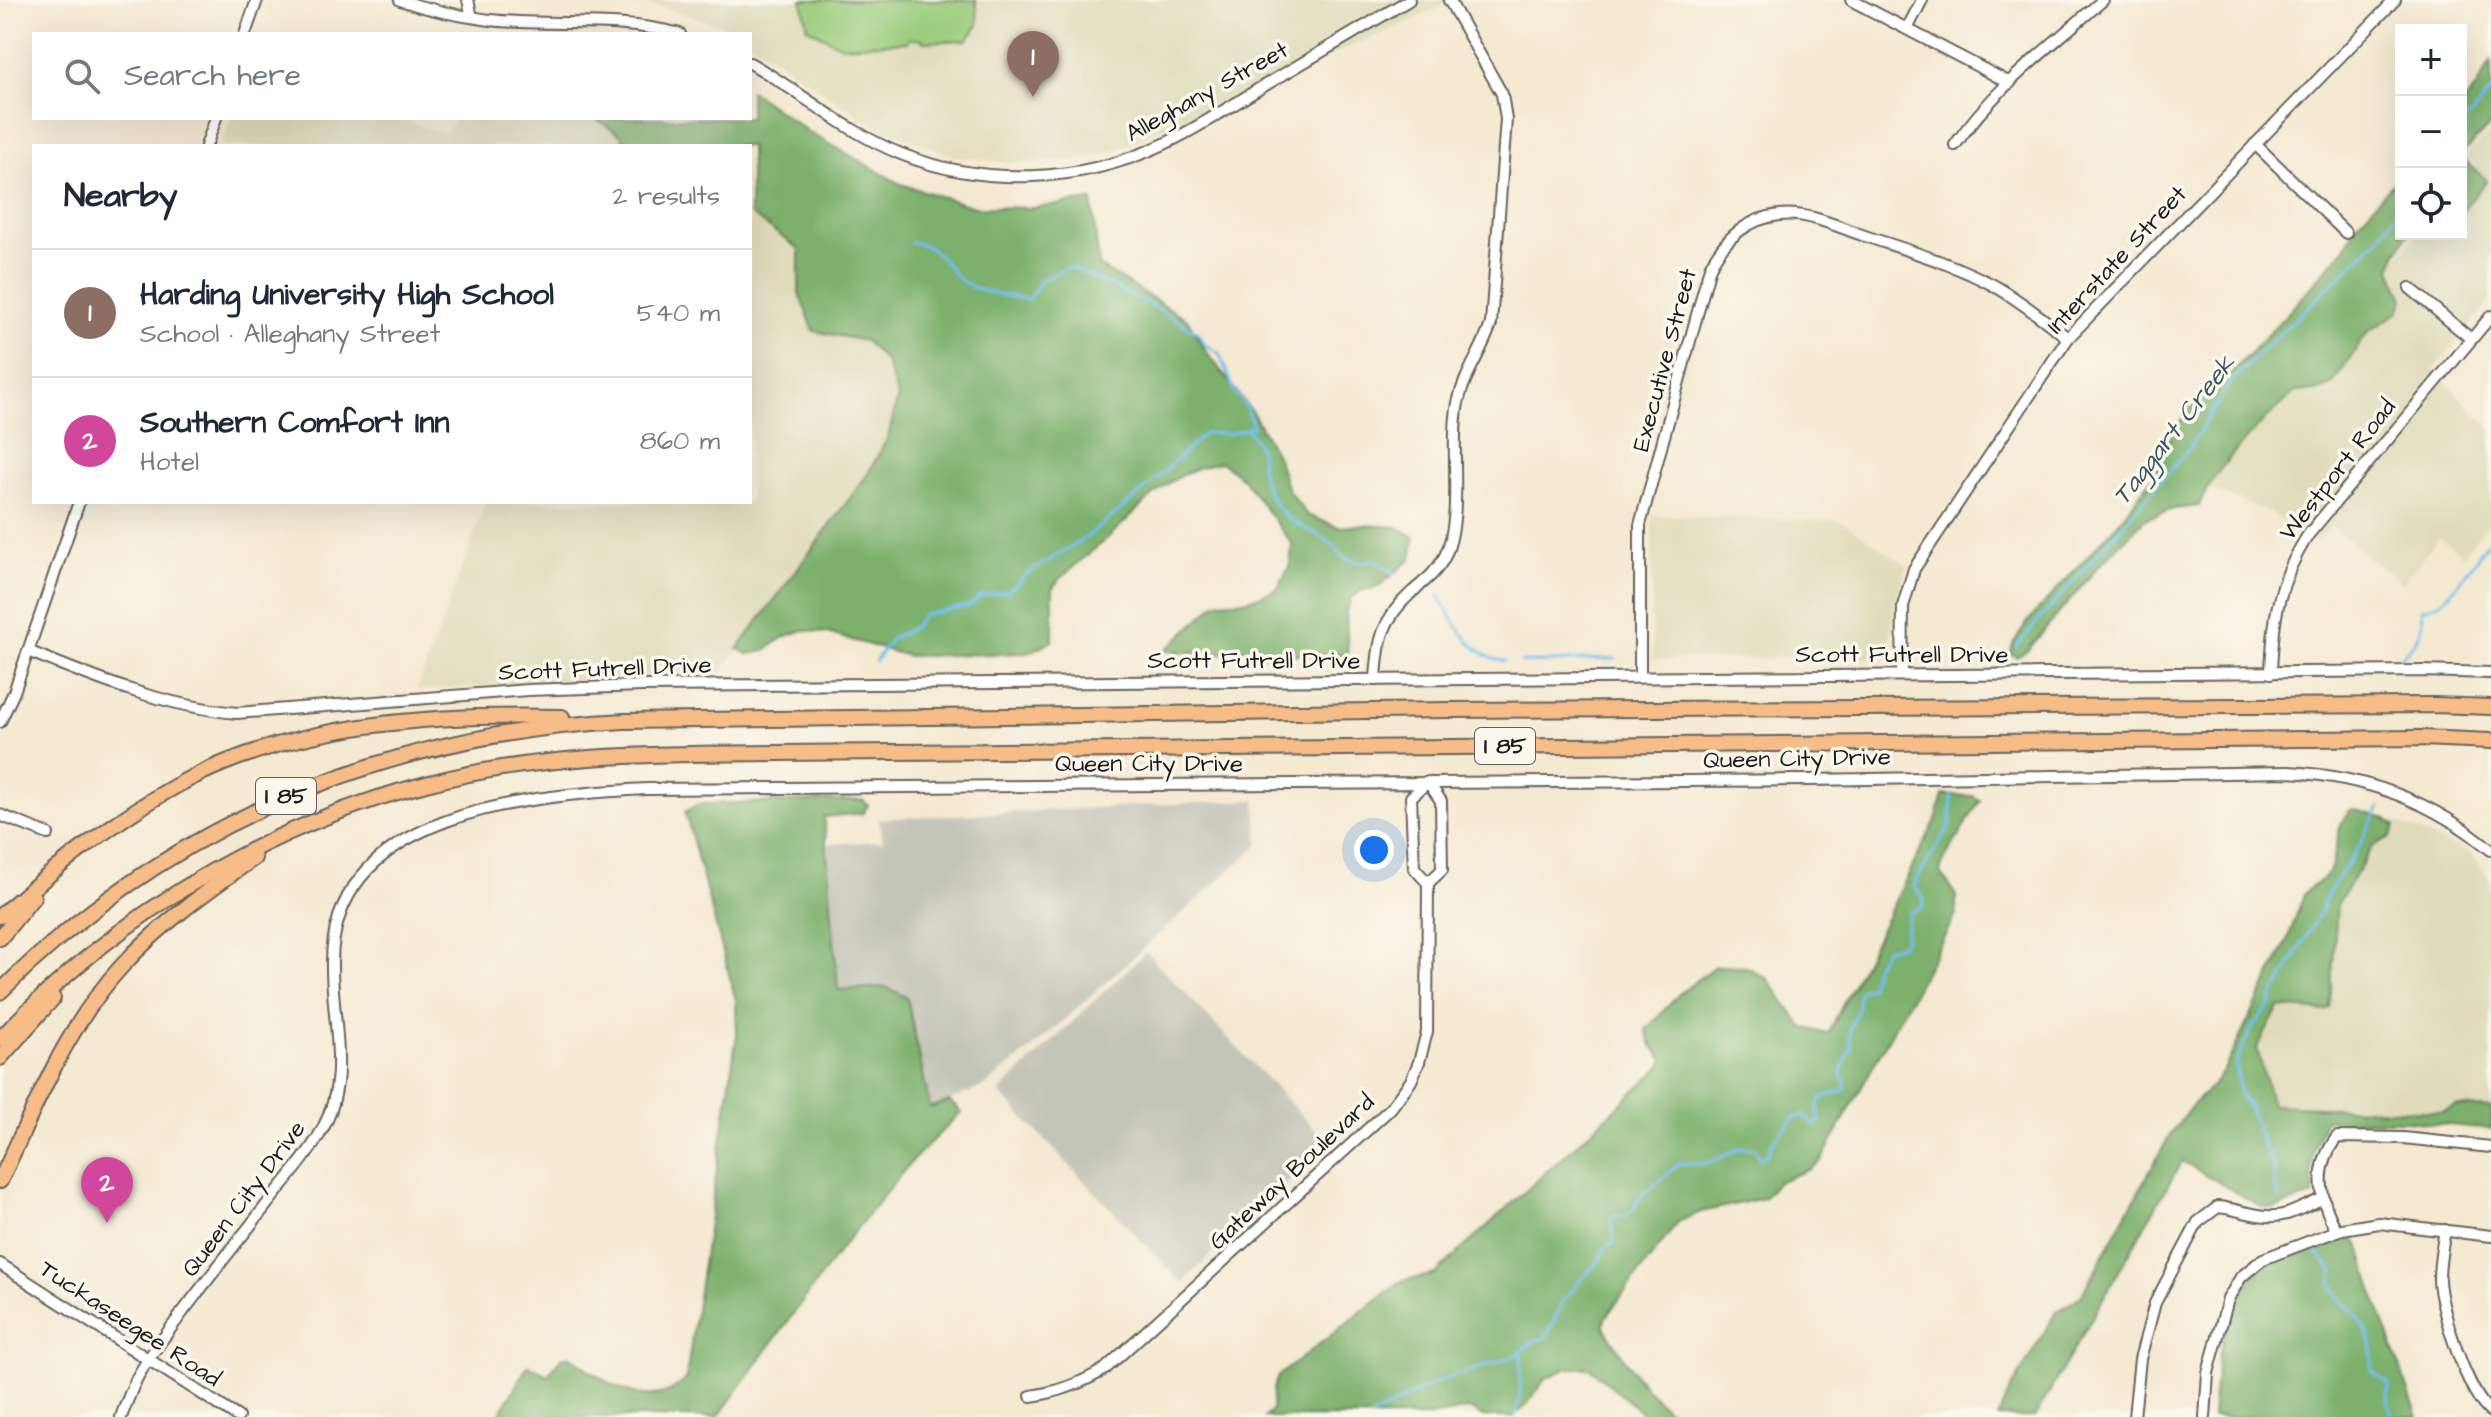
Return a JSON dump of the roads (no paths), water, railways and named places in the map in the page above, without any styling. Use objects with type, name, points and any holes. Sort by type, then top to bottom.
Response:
[{"type":"highway","name":"I 85","points":[[0,992],[67,930],[119,891],[208,835],[275,801],[342,774],[441,746],[530,728],[624,721],[1449,710],[2491,707]]},
{"type":"highway","points":[[0,916],[114,825],[149,802],[212,769],[267,748],[339,732],[447,719],[530,717],[624,721]]},
{"type":"highway","name":"I 85","points":[[0,1039],[101,945],[157,904],[203,876],[302,826],[379,797],[465,774],[557,759],[625,755],[2406,738],[2491,741]]},
{"type":"highway","points":[[0,1181],[68,1041],[102,989],[158,932],[198,899],[302,826]]},
{"type":"highway","points":[[0,938],[54,873]]},
{"type":"highway","points":[[0,1058],[101,945]]},
{"type":"street","points":[[246,32],[257,0]]},
{"type":"street","points":[[400,0],[472,17],[632,26],[668,32]]},
{"type":"street","points":[[468,0],[472,17]]},
{"type":"street","name":"Alleghany Street","points":[[752,64],[845,126],[902,154],[974,173],[1061,174],[1101,167],[1162,145],[1409,0]]},
{"type":"street","points":[[1376,680],[1381,637],[1390,615],[1435,572],[1450,545],[1458,405],[1467,374],[1485,344],[1491,324],[1506,119],[1502,94],[1449,0]]},
{"type":"street","points":[[1851,0],[2010,83]]},
{"type":"street","points":[[1907,29],[1922,0]]},
{"type":"street","points":[[1955,145],[1978,113],[2103,0]]},
{"type":"street","name":"Interstate Street","points":[[1902,675],[1903,606],[1914,569],[2068,338],[2395,0]]},
{"type":"street","points":[[439,11],[448,2]]},
{"type":"street","points":[[207,144],[215,120]]},
{"type":"street","points":[[2255,144],[2346,233]]},
{"type":"street","name":"Executive Street","points":[[1640,677],[1640,525],[1710,267],[1727,240],[1740,229],[1777,215],[1793,214],[1820,220],[1968,273],[2006,293],[2068,338]]},
{"type":"street","points":[[2410,288],[2471,339]]},
{"type":"street","name":"Westport Road","points":[[2271,673],[2276,607],[2295,555],[2308,535],[2491,316]]},
{"type":"street","points":[[0,722],[14,692],[78,504]]},
{"type":"street","name":"Scott Futrell Drive","points":[[28,651],[160,701],[199,710],[237,713],[528,690],[642,686],[2422,671],[2491,673]]},
{"type":"street","name":"Queen City Drive","points":[[121,1417],[136,1379],[149,1359],[307,1154],[334,1103],[339,1076],[339,1045],[332,962],[337,920],[349,893],[368,867],[386,851],[413,835],[496,806],[589,792],[2288,772],[2356,781],[2410,798],[2454,822],[2491,850]]},
{"type":"street","name":"Gateway Boulevard","points":[[1031,1396],[1074,1387],[1105,1369],[1390,1109],[1411,1081],[1427,1032],[1428,883],[1414,868],[1411,797],[1428,782],[1441,801],[1442,870],[1428,883]]},
{"type":"street","points":[[0,815],[48,834]]},
{"type":"street","points":[[2337,1231],[2322,1199],[2322,1175],[2328,1149],[2337,1137],[2403,1138],[2491,1147]]},
{"type":"street","points":[[2134,1417],[2140,1359],[2155,1303],[2201,1219],[2218,1207],[2276,1216],[2322,1199]]},
{"type":"street","points":[[2205,1417],[2208,1373],[2221,1318],[2241,1277],[2263,1259],[2356,1225],[2379,1223],[2491,1236]]},
{"type":"street","points":[[2445,1230],[2440,1255],[2442,1299],[2472,1390],[2491,1412]]},
{"type":"street","name":"Tuckaseegee Road","points":[[0,1264],[238,1417]]},
{"type":"waterway","name":"Taggart Creek","points":[[2467,118],[2491,91]]},
{"type":"waterway","name":"Taggart Creek","points":[[2016,647],[2187,451],[2232,380],[2376,241],[2395,216]]},
{"type":"waterway","points":[[875,661],[893,637],[913,627],[923,615],[969,606],[981,596],[1009,591],[1027,574],[1083,540],[1141,493],[1205,433],[1229,434],[1253,426],[1219,353],[1205,345],[1197,332],[1152,305],[1070,267],[1041,280],[1029,299],[985,291],[964,282],[932,250],[911,242]]},
{"type":"waterway","points":[[1247,429],[1260,450],[1265,485],[1280,510],[1329,542],[1344,558],[1359,562],[1376,560],[1395,574]]},
{"type":"waterway","points":[[2401,657],[2419,636],[2423,624],[2422,609],[2439,603],[2447,596],[2491,539]]},
{"type":"waterway","points":[[1439,595],[1465,637],[1483,654],[1505,661]]},
{"type":"waterway","points":[[1522,662],[1615,659]]},
{"type":"waterway","name":"Taggart Creek","points":[[1371,1417],[1434,1383],[1517,1355],[1535,1340],[1547,1336],[1564,1299],[1600,1259],[1604,1248],[1614,1243],[1611,1222],[1614,1216],[1625,1216],[1631,1212],[1639,1198],[1679,1164],[1706,1163],[1735,1150],[1748,1148],[1756,1149],[1760,1159],[1769,1153],[1770,1145],[1795,1117],[1805,1116],[1816,1125],[1820,1121],[1818,1107],[1823,1097],[1841,1092],[1846,1087],[1841,1071],[1851,1049],[1850,1028],[1858,1007],[1858,995],[1862,989],[1870,987],[1875,966],[1885,949],[1901,945],[1905,939],[1909,913],[1920,909],[1924,903],[1914,887],[1950,826],[1952,796]]},
{"type":"waterway","points":[[2279,1198],[2274,1180],[2275,1170],[2250,1108],[2240,1095],[2236,1063],[2252,1027],[2270,1006],[2327,895],[2355,853],[2379,808]]},
{"type":"waterway","points":[[2317,1253],[2333,1271],[2331,1283],[2335,1293],[2357,1316],[2368,1335],[2372,1371],[2389,1384],[2388,1400],[2392,1417]]},
{"type":"waterway","points":[[1515,1417],[1522,1354]]},
{"type":"place","name":"Harding University High School","points":[[1033,97]]},
{"type":"place","name":"Southern Comfort Inn","points":[[107,1223]]}]
